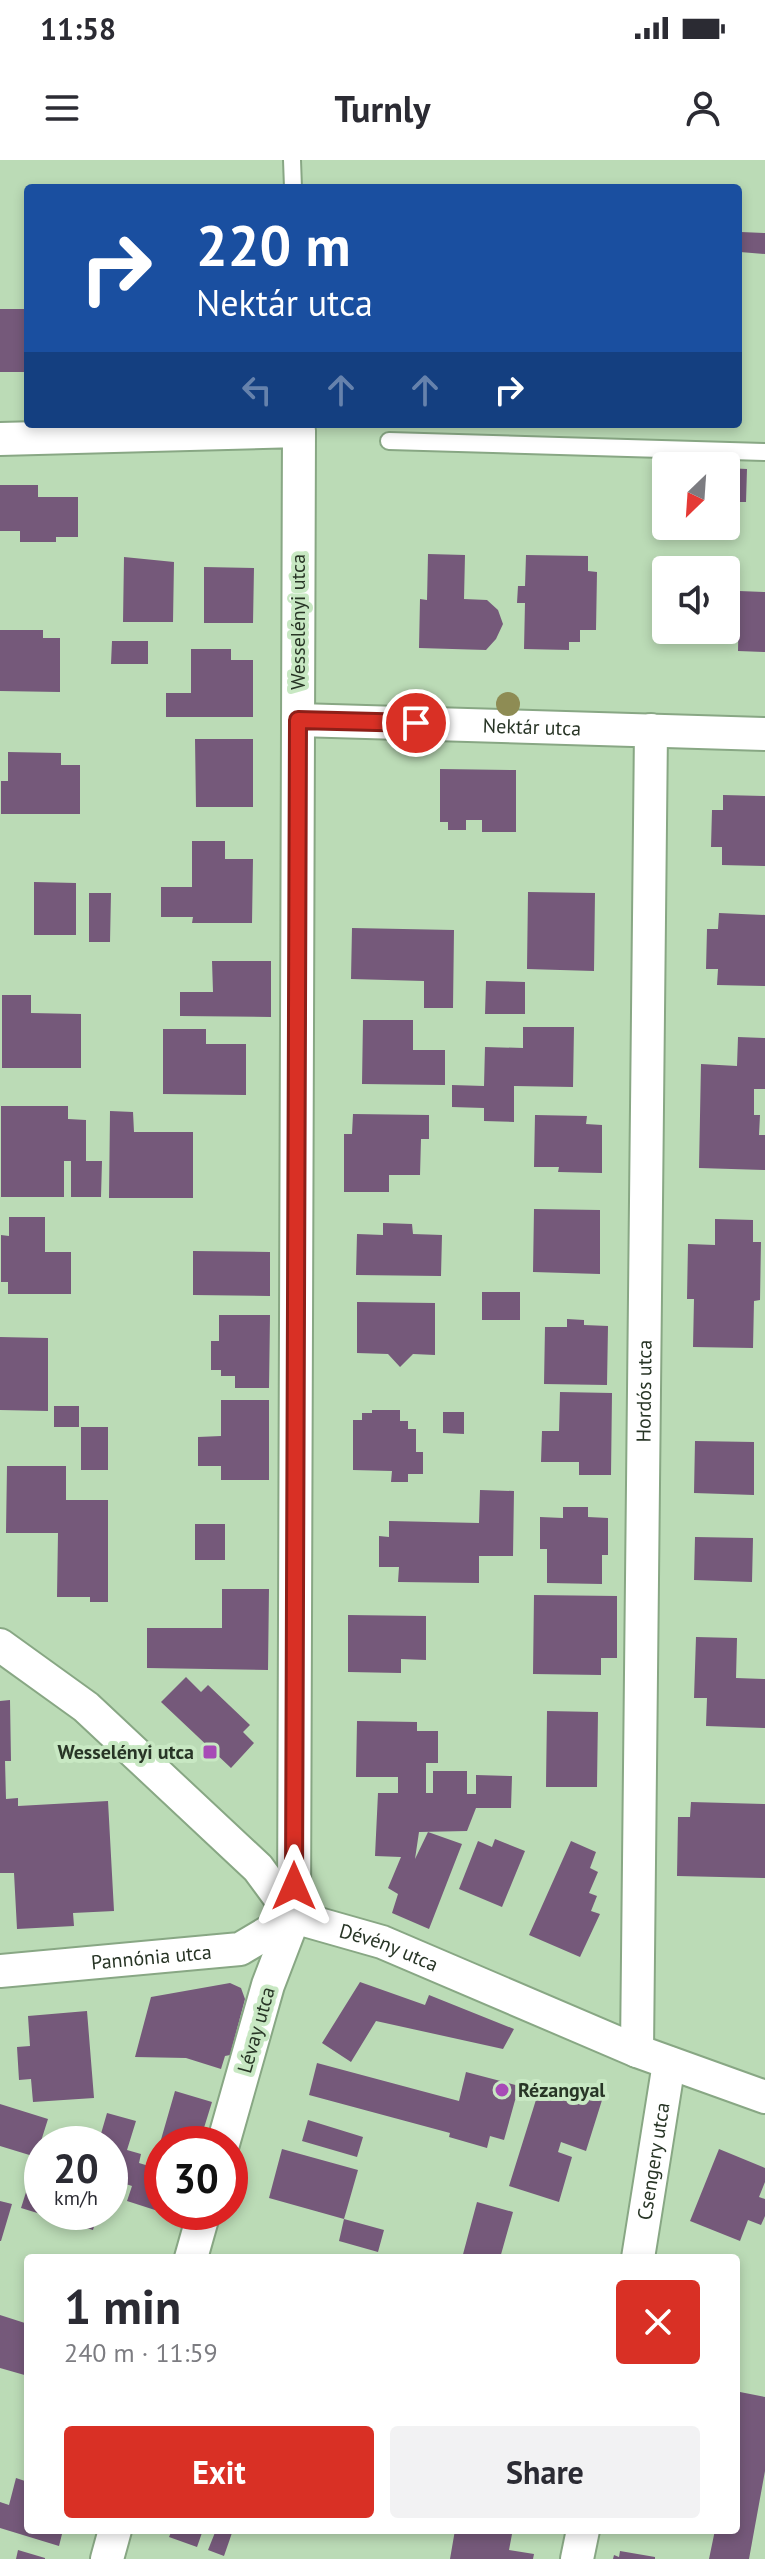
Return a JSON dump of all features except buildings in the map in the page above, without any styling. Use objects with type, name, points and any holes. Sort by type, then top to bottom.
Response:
[{"type":"street","points":[[0,439],[299,428]]},
{"type":"street","name":"Wesselényi utca","points":[[294,1917],[299,428]]},
{"type":"street","name":"Nektár utca","points":[[298,720],[765,734]]},
{"type":"street","name":"Hordós utca","points":[[637,2051],[651,730]]},
{"type":"street","points":[[0,1645],[86,1707],[258,1868],[294,1917]]},
{"type":"street","name":"Pannónia utca","points":[[0,1971],[240,1949],[294,1917]]},
{"type":"street","name":"Dévény utca","points":[[294,1917],[382,1942],[637,2051],[765,2097]]},
{"type":"street","name":"Lévay utca","points":[[228,2126],[268,1985],[294,1917]]},
{"type":"street","name":"Csengery utca","points":[[639,2254],[669,2063]]},
{"type":"street","points":[[192,2254],[199,2230]]},
{"type":"street","points":[[107,2559],[114,2534]]},
{"type":"street","points":[[577,2559],[582,2534]]},
{"type":"lane","points":[[292,160],[293,184]]},
{"type":"lane","points":[[389,441],[765,452]]},
{"type":"place","name":"Wesselényi utca","points":[[210,1752]]},
{"type":"place","name":"Rézangyal","points":[[502,2090]]},
{"type":"route","points":[[294,1886],[298,720],[416,723]]}]
